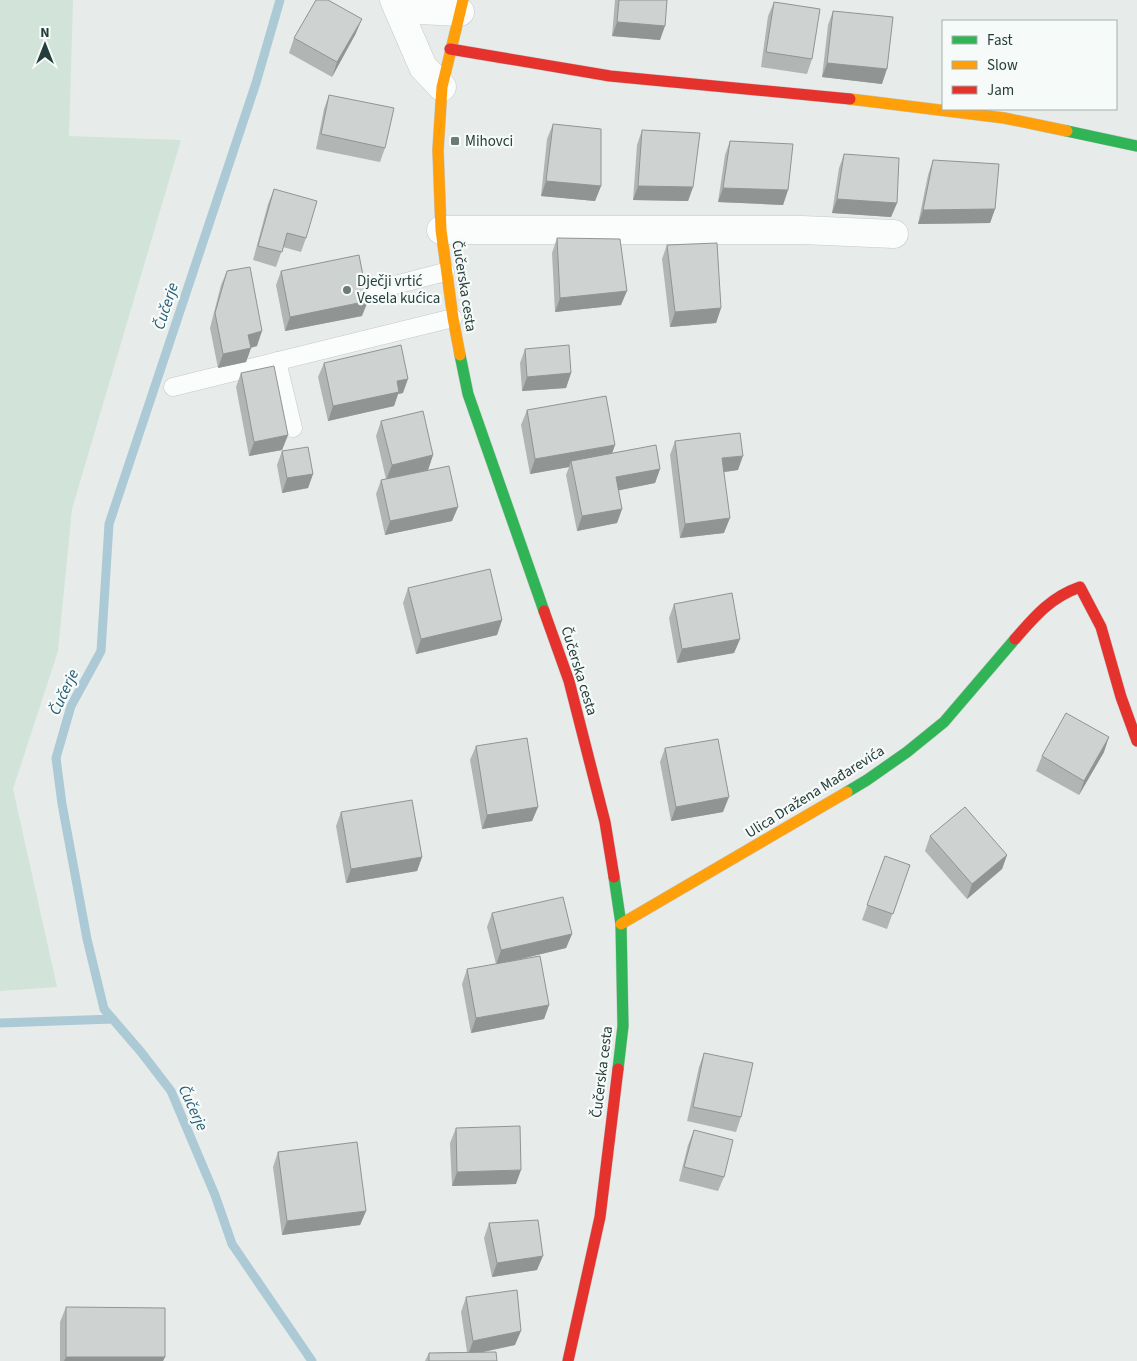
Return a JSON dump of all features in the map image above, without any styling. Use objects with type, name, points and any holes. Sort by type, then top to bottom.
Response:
[{"type":"street","points":[[442,86],[423,67],[396,5],[462,6]]},
{"type":"street","name":"Čučerska cesta","points":[[462,6],[442,86],[438,150],[441,230],[453,318],[468,394],[569,681],[605,822],[621,924],[623,1026],[600,1217],[568,1361]]},
{"type":"street","points":[[450,49],[610,76],[850,100],[1004,118],[1137,146]]},
{"type":"street","points":[[441,230],[802,230],[894,234]]},
{"type":"street","name":"Ulica Dražena Mađarevića","points":[[621,924],[867,780],[907,752],[944,722],[1034,617],[1063,593],[1080,587],[1101,627],[1121,697],[1137,741]]},
{"type":"lane","points":[[368,292],[446,272]]},
{"type":"lane","points":[[173,387],[453,318]]},
{"type":"lane","points":[[278,361],[293,428]]},
{"type":"shaded area","points":[[0,0],[73,0],[69,136],[181,140],[72,509],[58,651],[13,789],[57,987],[0,991]]},
{"type":"building","points":[[316,0],[328,0],[362,19],[337,62],[294,38]]},
{"type":"building","points":[[619,0],[667,0],[665,26],[617,22]]},
{"type":"building","points":[[774,2],[820,9],[812,59],[766,52]]},
{"type":"building","points":[[833,11],[893,17],[887,69],[827,63]]},
{"type":"building","points":[[329,95],[394,108],[385,148],[321,134]]},
{"type":"building","points":[[553,124],[601,129],[601,186],[546,181]]},
{"type":"building","points":[[642,130],[700,133],[693,187],[638,186]]},
{"type":"building","points":[[730,141],[793,144],[788,190],[723,188]]},
{"type":"building","points":[[844,154],[899,158],[897,203],[837,199]]},
{"type":"building","points":[[933,160],[999,164],[995,209],[923,210]]},
{"type":"building","points":[[274,189],[317,201],[306,238],[287,233],[282,252],[258,246]]},
{"type":"building","points":[[557,238],[620,239],[627,291],[560,298]]},
{"type":"building","points":[[717,243],[721,308],[675,312],[667,245]]},
{"type":"building","points":[[359,255],[368,301],[290,317],[281,271]]},
{"type":"building","points":[[250,267],[262,331],[248,335],[251,348],[223,354],[215,313],[227,271]]},
{"type":"building","points":[[401,345],[408,379],[397,381],[399,392],[333,406],[324,363]]},
{"type":"building","points":[[569,345],[571,373],[527,377],[525,349]]},
{"type":"building","points":[[274,366],[288,435],[254,442],[241,373]]},
{"type":"building","points":[[606,396],[615,445],[535,459],[527,410]]},
{"type":"building","points":[[423,411],[433,455],[392,465],[381,421]]},
{"type":"building","points":[[740,433],[743,456],[722,458],[730,518],[685,524],[675,441]]},
{"type":"building","points":[[656,445],[660,469],[616,477],[622,509],[582,516],[571,461]]},
{"type":"building","points":[[308,447],[313,474],[287,478],[282,451]]},
{"type":"building","points":[[449,466],[458,507],[390,521],[381,480]]},
{"type":"building","points":[[490,569],[502,620],[421,639],[408,588]]},
{"type":"building","points":[[732,593],[740,639],[682,649],[674,604]]},
{"type":"building","points":[[1066,713],[1109,737],[1084,781],[1042,756]]},
{"type":"building","points":[[527,738],[538,807],[487,815],[476,746]]},
{"type":"building","points":[[718,739],[729,797],[676,807],[665,748]]},
{"type":"building","points":[[412,800],[422,857],[351,869],[341,812]]},
{"type":"building","points":[[965,807],[1007,855],[972,884],[930,836]]},
{"type":"building","points":[[885,856],[910,865],[893,914],[867,905]]},
{"type":"building","points":[[563,897],[572,934],[501,950],[492,913]]},
{"type":"building","points":[[540,956],[549,1005],[476,1018],[467,969]]},
{"type":"building","points":[[704,1053],[753,1063],[741,1117],[693,1107]]},
{"type":"building","points":[[520,1126],[521,1170],[457,1172],[456,1128]]},
{"type":"building","points":[[694,1130],[733,1140],[724,1177],[684,1167]]},
{"type":"building","points":[[357,1142],[366,1211],[287,1221],[278,1152]]},
{"type":"building","points":[[538,1220],[543,1256],[497,1263],[489,1223]]},
{"type":"building","points":[[517,1290],[521,1331],[473,1341],[466,1297]]},
{"type":"building","points":[[66,1307],[165,1308],[165,1357],[66,1357]]},
{"type":"building","points":[[496,1352],[497,1361],[429,1361],[429,1353]]},
{"type":"waterway","name":"Čučerje","points":[[280,0],[256,83],[109,524],[101,651],[71,706],[56,758],[62,804],[87,939],[104,1009],[171,1091],[215,1195],[232,1244],[312,1361]]},
{"type":"waterway","points":[[0,1023],[113,1019]]},
{"type":"traffic: fast","points":[[1067,131],[1137,146]]},
{"type":"traffic: fast","points":[[460,355],[468,394],[544,611]]},
{"type":"traffic: fast","points":[[847,792],[907,752],[944,722],[1015,639]]},
{"type":"traffic: fast","points":[[614,877],[621,924],[623,1026],[618,1069]]},
{"type":"traffic: slow","points":[[460,355],[441,230],[438,150],[442,87],[463,0]]},
{"type":"traffic: slow","points":[[850,99],[1004,118],[1067,131]]},
{"type":"traffic: slow","points":[[621,924],[847,792]]},
{"type":"traffic: jam","points":[[450,49],[610,76],[850,99]]},
{"type":"traffic: jam","points":[[1015,639],[1052,602],[1060,596],[1080,587],[1101,627],[1121,697],[1137,741]]},
{"type":"traffic: jam","points":[[544,611],[569,681],[605,822],[614,877]]},
{"type":"traffic: jam","points":[[568,1361],[600,1217],[618,1069]]},
{"type":"place","name":"Mihovci","points":[[455,141]]},
{"type":"place","name":"Dječji vrtić Vesela kućica","points":[[347,290]]}]
